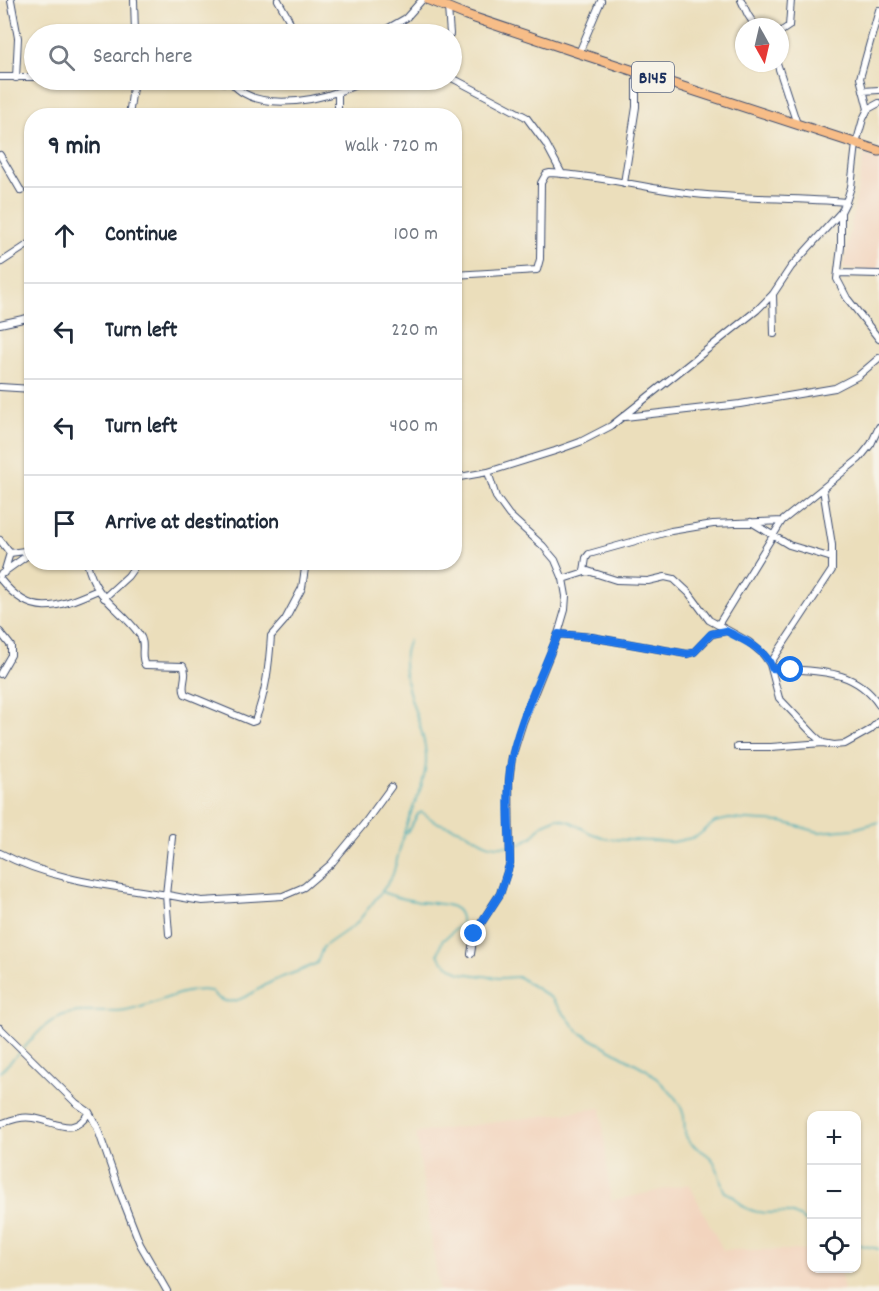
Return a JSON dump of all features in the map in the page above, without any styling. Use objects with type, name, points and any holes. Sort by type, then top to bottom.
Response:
[{"type":"main road","name":"B145","points":[[429,0],[579,53],[879,151]]},
{"type":"street","points":[[11,0],[18,38],[16,78]]},
{"type":"street","points":[[134,0],[135,24]]},
{"type":"street","points":[[278,0],[290,24]]},
{"type":"street","points":[[396,24],[406,18],[422,0]]},
{"type":"street","points":[[741,0],[749,18]]},
{"type":"street","points":[[789,26],[791,0]]},
{"type":"street","points":[[579,53],[601,1]]},
{"type":"street","points":[[448,8],[449,24]]},
{"type":"street","points":[[868,109],[860,78],[879,10]]},
{"type":"street","points":[[624,183],[636,107],[636,72]]},
{"type":"street","points":[[780,72],[797,124]]},
{"type":"street","points":[[0,77],[24,78]]},
{"type":"street","points":[[462,83],[526,117],[546,144],[562,174]]},
{"type":"street","points":[[130,108],[133,90]]},
{"type":"street","points":[[238,90],[268,101],[283,102],[310,99],[342,90]]},
{"type":"street","points":[[863,91],[879,90]]},
{"type":"street","points":[[338,92],[338,108]]},
{"type":"street","points":[[462,477],[488,472],[580,442],[611,426],[743,323],[773,294],[791,267],[841,212],[851,187],[856,144],[863,119],[868,109],[879,103]]},
{"type":"street","points":[[0,155],[21,191]]},
{"type":"street","points":[[462,275],[537,270],[540,259],[541,183],[546,174],[562,174],[693,194],[753,199],[809,199],[846,202]]},
{"type":"street","points":[[841,212],[839,284],[879,339]]},
{"type":"street","points":[[0,263],[24,247]]},
{"type":"street","points":[[838,273],[879,274]]},
{"type":"street","points":[[773,294],[774,334]]},
{"type":"street","points":[[0,324],[24,318]]},
{"type":"street","points":[[625,417],[740,404],[835,388],[858,376],[879,358]]},
{"type":"street","points":[[0,387],[24,388]]},
{"type":"street","points":[[718,626],[782,521],[859,459],[877,437],[879,427]]},
{"type":"street","points":[[471,954],[474,934],[500,894],[507,874],[510,855],[509,781],[512,757],[566,610],[564,579],[560,569],[549,552],[503,507],[496,497],[488,472]]},
{"type":"street","points":[[771,666],[832,570],[823,489]]},
{"type":"street","points":[[750,521],[774,537],[796,547],[832,558]]},
{"type":"street","points":[[584,571],[586,558],[597,551],[671,531],[714,524],[782,521]]},
{"type":"street","points":[[0,540],[10,554]]},
{"type":"street","points":[[10,554],[24,552]]},
{"type":"street","points":[[1,576],[10,554]]},
{"type":"street","points":[[1,576],[24,557]]},
{"type":"street","points":[[89,570],[90,577],[104,598],[140,634],[145,665],[183,666],[186,673],[183,689],[185,694],[252,722],[255,721],[262,701],[270,666],[271,636],[285,620],[302,588],[305,570]]},
{"type":"street","points":[[104,598],[132,570]]},
{"type":"street","points":[[564,579],[584,571],[616,580],[643,581],[669,577],[680,583],[709,620],[749,642],[763,654],[771,666],[779,698],[823,743]]},
{"type":"street","points":[[1,576],[20,600],[32,606],[62,603],[98,590]]},
{"type":"street","points":[[709,620],[711,634]]},
{"type":"street","points":[[558,634],[591,637],[687,654],[694,652],[711,634],[726,631]]},
{"type":"street","points":[[0,632],[11,646],[11,655],[0,674]]},
{"type":"street","points":[[771,666],[846,677],[866,688],[879,705]]},
{"type":"street","points":[[737,747],[844,744],[870,730],[879,721]]},
{"type":"street","points":[[0,853],[39,870],[68,879],[202,901],[273,897],[293,892],[311,882],[331,864],[391,787]]},
{"type":"street","points":[[169,934],[166,895],[171,837]]},
{"type":"street","points":[[0,1028],[76,1103],[89,1112],[140,1244],[167,1291]]},
{"type":"street","points":[[0,1124],[21,1118],[33,1118],[73,1128],[82,1123],[89,1112]]},
{"type":"shaded area","points":[[864,155],[879,160],[879,270],[843,269]]},
{"type":"shaded area","points":[[601,1108],[611,1201],[689,1184],[723,1250],[807,1250],[807,1273],[841,1273],[844,1291],[439,1291],[416,1133]]},
{"type":"waterway","points":[[404,833],[426,767],[421,728],[404,668],[409,640]]},
{"type":"waterway","points":[[23,1049],[40,1030],[61,1016],[85,1012],[126,1011],[179,994],[200,990],[211,991],[218,998],[226,1001],[234,1001],[250,995],[273,981],[317,963],[323,947],[356,924],[389,882],[404,834],[418,814],[422,812],[436,822],[460,830],[487,844],[508,846]]},
{"type":"waterway","points":[[513,845],[532,837],[543,824],[557,818],[608,839],[673,842],[696,837],[715,822],[729,819],[782,822],[819,832],[853,829],[879,822]]},
{"type":"waterway","points":[[382,892],[411,900],[446,905],[457,910],[461,916],[461,924],[442,941],[438,954],[441,960],[460,973],[499,978],[519,977],[551,998],[579,1032],[647,1070],[668,1090],[681,1107],[688,1140],[714,1162],[725,1192],[748,1209],[790,1213],[807,1222]]},
{"type":"waterway","points":[[0,1072],[20,1052]]},
{"type":"waterway","points":[[861,1245],[879,1249]]},
{"type":"route","points":[[474,934],[500,894],[507,874],[510,863],[509,781],[512,757],[523,722],[558,634],[625,642],[687,654],[694,652],[711,634],[726,631],[749,642],[763,654],[772,668],[791,670]]}]
